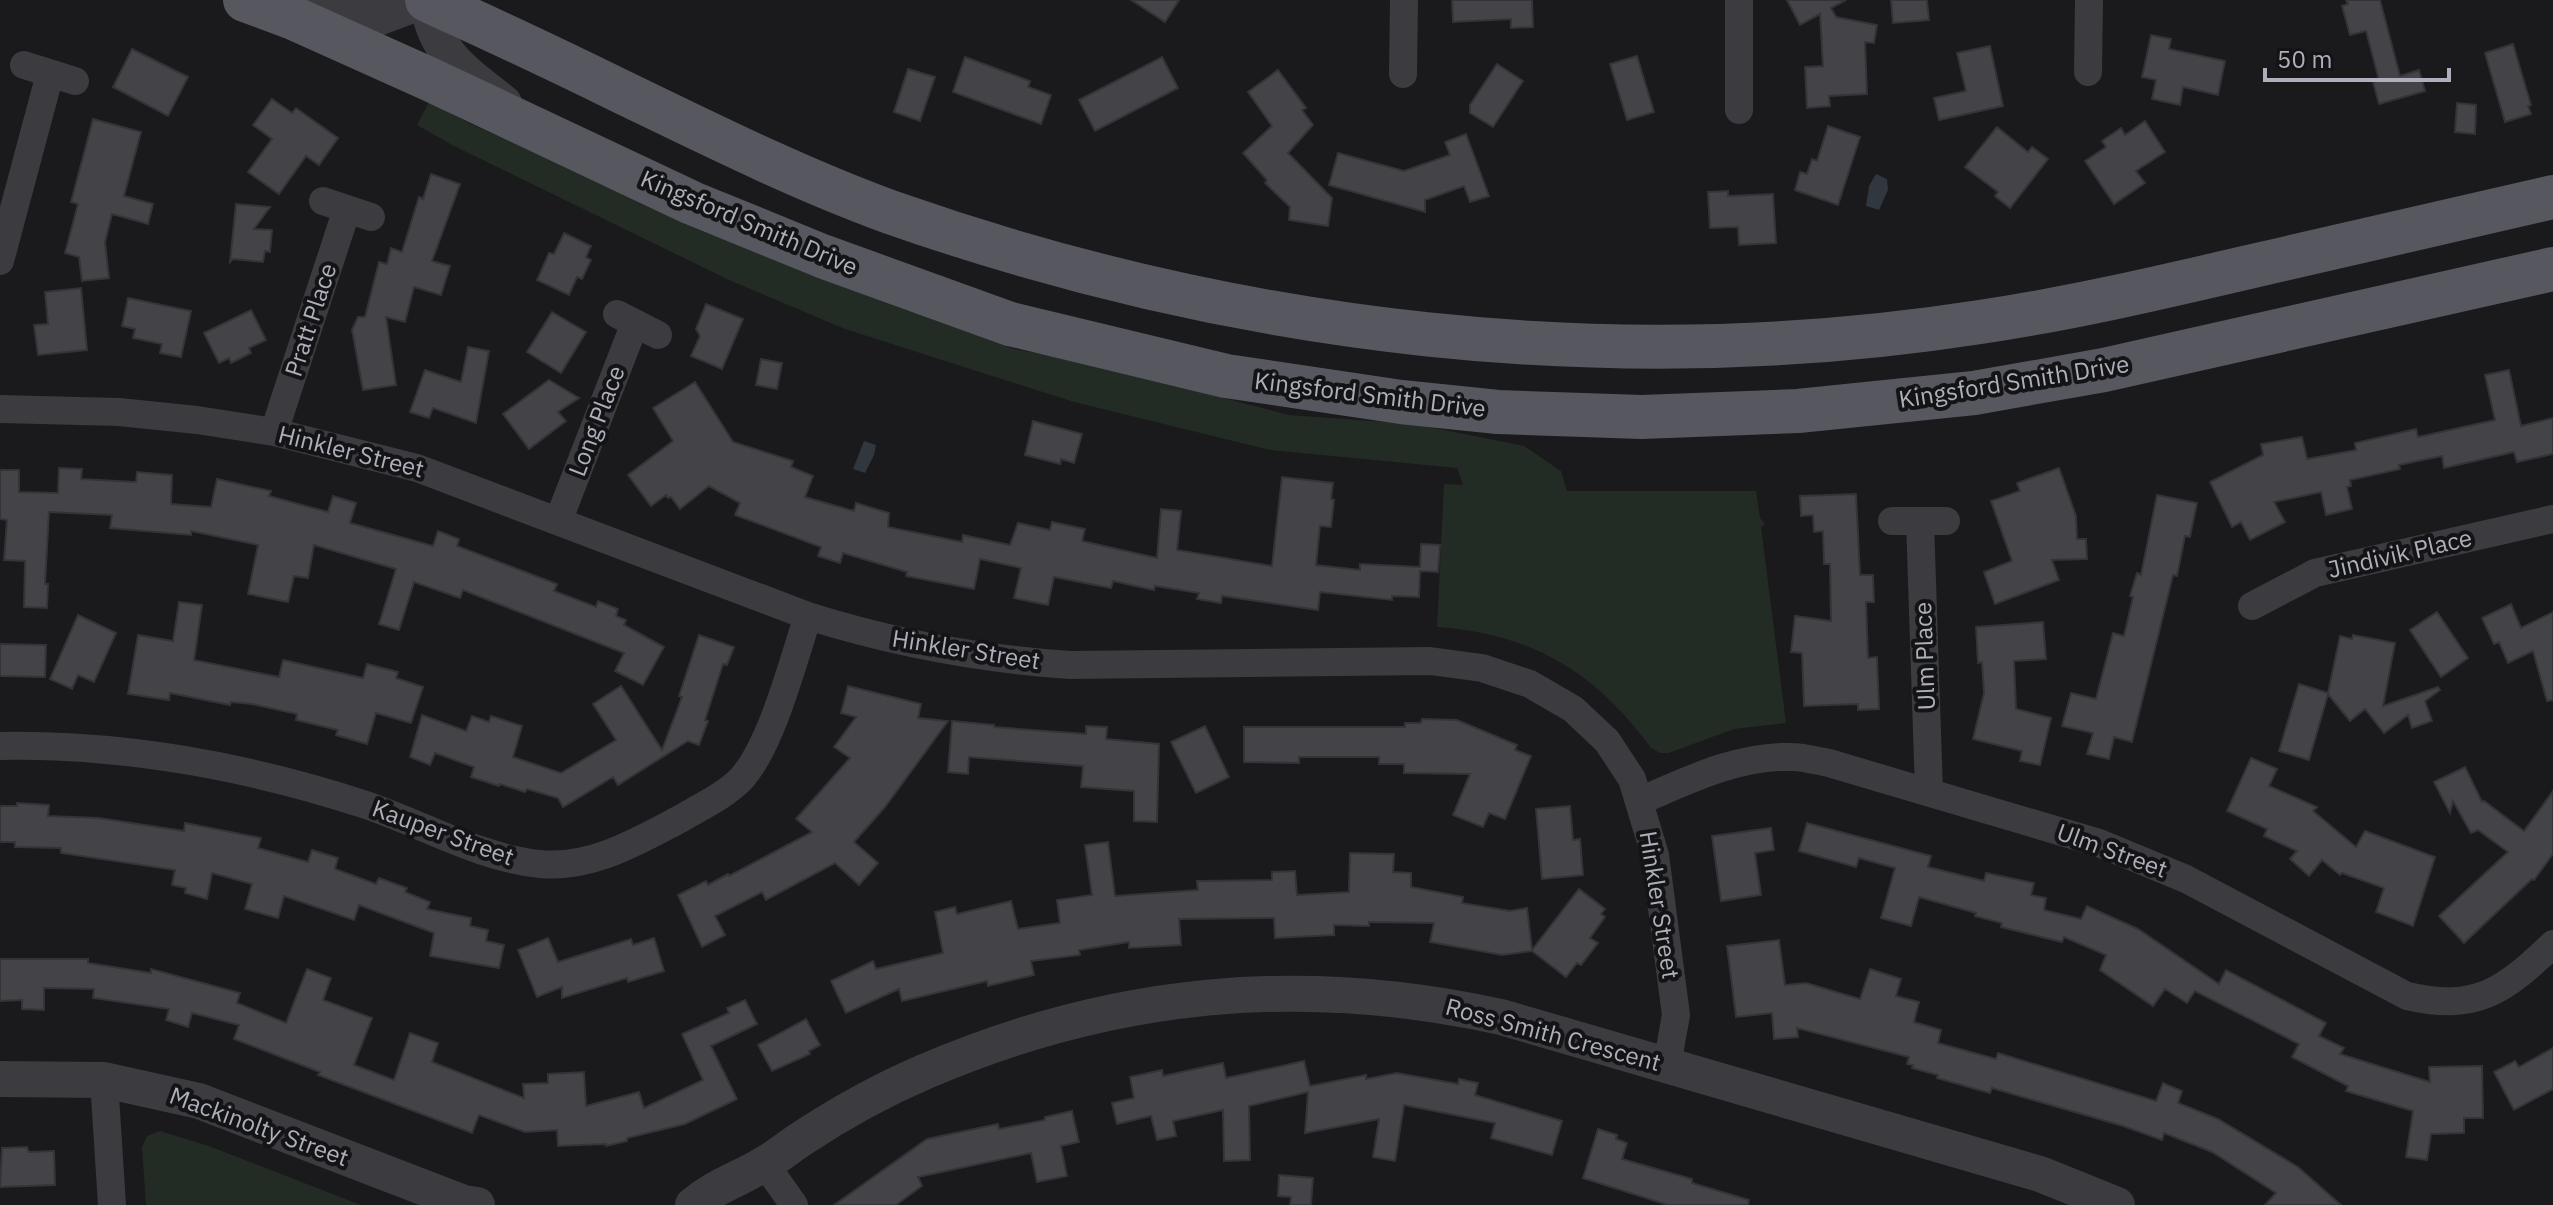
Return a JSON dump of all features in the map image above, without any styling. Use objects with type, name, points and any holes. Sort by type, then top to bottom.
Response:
[{"type":"main road","name":"Kingsford Smith Drive","points":[[245,0],[291,17],[534,127],[692,203],[822,256],[1010,324],[1226,376],[1401,402],[1498,412],[1642,417],[1798,411],[1974,393],[2104,370],[2553,269]]},
{"type":"main road","points":[[427,0],[733,146],[870,204],[967,238],[1052,264],[1263,313],[1412,334],[1641,348],[1802,342],[1978,323],[2140,292],[2553,197]]},
{"type":"main road","points":[[487,0],[509,38]]},
{"type":"street","points":[[291,17],[378,18],[427,0],[430,21],[451,60],[534,127]]},
{"type":"street","points":[[1403,74],[1404,0]]},
{"type":"street","points":[[1739,0],[1739,110]]},
{"type":"street","points":[[2088,72],[2089,0]]},
{"type":"street","points":[[0,261],[50,73]]},
{"type":"street","name":"Pratt Place","points":[[274,432],[347,209]]},
{"type":"street","name":"Long Place","points":[[559,519],[637,324]]},
{"type":"street","name":"Hinkler Street","points":[[0,409],[119,412],[274,432],[417,468],[559,519],[808,616],[935,650],[1070,665],[1430,661],[1482,668],[1530,684],[1573,709],[1607,741],[1632,779],[1640,801],[1655,855],[1676,1015],[1667,1065]]},
{"type":"street","name":"Jindivik Place","points":[[2252,606],[2315,573],[2553,519]]},
{"type":"street","name":"Ulm Place","points":[[1919,521],[1929,792]]},
{"type":"street","name":"Kauper Street","points":[[0,746],[92,748],[226,767],[365,804],[508,859],[543,865],[580,862],[633,844],[713,800],[741,779],[760,753],[808,616]]},
{"type":"street","name":"Ulm Street","points":[[1640,801],[1756,758],[1794,757],[1829,763],[2099,843],[2166,871],[2407,996],[2436,1003],[2468,1001],[2498,990],[2553,944]]},
{"type":"street","name":"Ross Smith Crescent","points":[[693,1205],[711,1189],[765,1164],[841,1115],[922,1073],[1008,1039],[1142,1005],[1233,994],[1324,992],[1458,1007],[1501,1017],[2040,1174],[2117,1205]]},
{"type":"street","name":"Mackinolty Street","points":[[0,1079],[104,1080],[199,1101],[469,1204]]},
{"type":"street","points":[[104,1080],[112,1205]]},
{"type":"street","points":[[765,1164],[794,1205]]},
{"type":"street","name":"Ross Smith Crescent","points":[[731,1205],[765,1164]]},
{"type":"shaded area","points":[[429,102],[471,124],[739,242],[1014,349],[1081,361],[1289,415],[1415,424],[1524,446],[1561,471],[1567,491],[1756,491],[1760,518],[1765,524],[1761,527],[1786,723],[1734,729],[1669,753],[1660,753],[1651,748],[1607,698],[1558,661],[1502,638],[1437,627],[1444,484],[1463,485],[1457,468],[1270,450],[1074,402],[845,329],[729,280],[452,145],[417,125]]},
{"type":"shaded area","points":[[1876,174],[1887,179],[1888,190],[1879,210],[1866,206],[1869,186]]},
{"type":"shaded area","points":[[864,441],[876,445],[865,473],[853,469]]},
{"type":"shaded area","points":[[160,1131],[209,1146],[361,1205],[146,1205],[142,1147],[147,1136]]},
{"type":"building","points":[[1131,0],[1179,0],[1165,22]]},
{"type":"building","points":[[1452,0],[1532,0],[1533,27],[1511,28],[1511,19],[1453,22]]},
{"type":"building","points":[[1787,0],[1846,0],[1831,8],[1836,17],[1877,25],[1874,43],[1865,42],[1867,94],[1829,96],[1830,106],[1807,108],[1805,67],[1823,66],[1820,14],[1800,25]]},
{"type":"building","points":[[1891,0],[1927,0],[1929,20],[1893,23]]},
{"type":"building","points":[[2346,0],[2380,0],[2400,76],[2419,70],[2425,91],[2379,104],[2373,82],[2379,80],[2366,31],[2350,35],[2342,6],[2348,4]]},
{"type":"building","points":[[2151,35],[2171,39],[2169,49],[2225,61],[2218,95],[2183,87],[2180,105],[2152,99],[2156,80],[2142,77]]},
{"type":"building","points":[[2513,44],[2531,114],[2505,122],[2485,53]]},
{"type":"building","points":[[1990,46],[2003,106],[1939,120],[1934,98],[1966,91],[1957,53]]},
{"type":"building","points":[[132,49],[188,77],[168,116],[113,87]]},
{"type":"building","points":[[1637,56],[1654,112],[1627,120],[1610,64]]},
{"type":"building","points":[[965,57],[1030,81],[1028,87],[1051,95],[1041,124],[953,92]]},
{"type":"building","points":[[1162,57],[1178,88],[1095,131],[1079,100]]},
{"type":"building","points":[[1497,64],[1523,81],[1493,127],[1470,113],[1470,105]]},
{"type":"building","points":[[908,69],[935,77],[920,121],[894,112]]},
{"type":"building","points":[[1278,70],[1306,108],[1302,110],[1313,125],[1288,153],[1332,198],[1328,226],[1289,220],[1290,207],[1265,183],[1267,180],[1243,153],[1272,126],[1248,92]]},
{"type":"building","points":[[272,99],[292,113],[296,108],[338,138],[319,165],[306,156],[279,194],[248,172],[272,139],[253,125]]},
{"type":"building","points":[[2457,103],[2476,105],[2475,134],[2455,132]]},
{"type":"building","points":[[93,119],[141,132],[124,196],[153,204],[148,224],[112,214],[105,242],[109,278],[82,281],[79,257],[65,253],[78,204],[71,202]]},
{"type":"building","points":[[2145,121],[2165,152],[2136,171],[2145,183],[2114,204],[2085,161],[2106,147],[2102,141],[2121,128],[2125,135]]},
{"type":"building","points":[[1828,126],[1860,137],[1838,205],[1795,190],[1800,172],[1807,174],[1812,159],[1817,161]]},
{"type":"building","points":[[1997,127],[2028,152],[2032,147],[2048,159],[2010,208],[1995,196],[1998,192],[1965,167]]},
{"type":"building","points":[[1466,134],[1489,196],[1470,202],[1464,186],[1425,200],[1425,212],[1329,185],[1338,153],[1404,171],[1450,155],[1445,142]]},
{"type":"building","points":[[431,174],[460,184],[432,261],[450,266],[441,295],[414,287],[405,322],[386,317],[396,385],[363,390],[352,330],[358,317],[365,317],[379,262],[387,264],[391,248],[402,252],[419,197],[423,199]]},
{"type":"building","points":[[1728,191],[1728,196],[1773,194],[1776,243],[1739,245],[1738,227],[1710,228],[1708,192]]},
{"type":"building","points":[[236,204],[270,207],[254,229],[272,230],[270,252],[265,251],[263,262],[233,259],[230,262]]},
{"type":"building","points":[[564,233],[591,246],[586,257],[591,260],[582,279],[577,277],[569,295],[537,280],[549,253],[554,254]]},
{"type":"building","points":[[81,288],[87,350],[38,355],[34,325],[48,324],[45,292]]},
{"type":"building","points":[[128,298],[191,311],[181,357],[160,353],[162,344],[133,338],[135,329],[122,326]]},
{"type":"building","points":[[706,304],[743,319],[722,369],[691,356],[700,336],[696,329]]},
{"type":"building","points":[[251,310],[266,340],[249,348],[251,353],[231,363],[229,358],[219,363],[204,333]]},
{"type":"building","points":[[552,312],[586,332],[561,373],[527,352]]},
{"type":"building","points":[[468,347],[489,351],[476,423],[433,408],[429,418],[410,412],[425,370],[461,382]]},
{"type":"building","points":[[761,359],[782,363],[777,389],[756,385]]},
{"type":"building","points":[[2509,370],[2521,426],[2553,418],[2553,454],[2517,462],[2514,452],[2444,468],[2442,456],[2399,465],[2400,469],[2350,480],[2351,486],[2347,487],[2352,509],[2326,515],[2321,492],[2274,502],[2285,522],[2250,540],[2241,522],[2232,527],[2210,482],[2263,455],[2261,444],[2302,437],[2307,459],[2356,450],[2355,443],[2416,429],[2418,437],[2495,420],[2485,375]]},
{"type":"building","points":[[549,380],[579,398],[558,412],[566,421],[529,449],[503,414]]},
{"type":"building","points":[[695,382],[733,442],[793,461],[791,467],[813,476],[805,497],[854,511],[856,503],[889,513],[888,527],[962,542],[963,535],[1010,545],[1018,523],[1050,530],[1052,522],[1085,529],[1082,541],[1157,558],[1161,509],[1181,511],[1177,550],[1272,566],[1282,477],[1333,483],[1331,527],[1320,526],[1316,565],[1360,570],[1360,564],[1420,567],[1421,544],[1440,545],[1438,572],[1420,571],[1419,597],[1392,596],[1392,600],[1320,592],[1318,610],[1222,596],[1221,603],[1197,599],[1199,593],[1155,586],[1154,590],[1113,581],[1111,588],[1054,577],[1048,605],[1014,598],[1021,568],[980,559],[974,589],[906,576],[907,572],[843,553],[840,563],[818,556],[821,547],[735,515],[740,503],[709,486],[680,509],[666,495],[651,506],[628,475],[673,441],[653,408]]},
{"type":"building","points":[[1033,421],[1082,434],[1074,463],[1061,459],[1060,464],[1025,455]]},
{"type":"building","points":[[59,468],[82,469],[81,479],[136,482],[137,472],[172,475],[171,504],[211,507],[217,479],[271,491],[269,496],[328,512],[333,496],[356,503],[350,523],[433,546],[438,531],[459,539],[457,546],[557,584],[554,591],[596,607],[598,601],[618,609],[616,616],[626,620],[624,625],[664,647],[643,685],[615,671],[624,653],[463,590],[460,598],[414,582],[399,630],[379,624],[396,569],[314,545],[308,578],[294,576],[288,602],[248,594],[258,545],[191,531],[191,535],[110,528],[112,515],[49,512],[45,584],[48,584],[47,608],[24,607],[25,561],[4,560],[7,520],[0,519],[0,470],[19,470],[19,492],[58,493]]},
{"type":"building","points":[[2059,468],[2076,516],[2077,539],[2086,539],[2087,559],[2052,560],[2059,580],[1995,604],[1984,572],[2012,561],[1991,501],[2020,491],[2017,483]]},
{"type":"building","points":[[1856,494],[1860,575],[1873,575],[1874,602],[1866,602],[1868,658],[1877,657],[1879,709],[1858,710],[1858,704],[1804,706],[1802,653],[1791,652],[1795,616],[1831,621],[1830,564],[1824,564],[1823,531],[1814,532],[1813,515],[1801,516],[1800,496]]},
{"type":"building","points":[[2157,495],[2197,503],[2190,537],[2185,536],[2177,576],[2173,575],[2132,742],[2114,737],[2109,759],[2087,754],[2093,733],[2062,726],[2071,693],[2096,699],[2113,633],[2124,636],[2133,597],[2130,596],[2137,573],[2141,575]]},
{"type":"building","points":[[179,602],[202,605],[194,660],[279,677],[283,660],[363,678],[367,664],[398,672],[396,678],[423,687],[411,723],[376,713],[367,744],[336,735],[338,730],[296,720],[297,714],[252,704],[231,702],[230,705],[170,693],[169,700],[128,694],[138,635],[173,641]]},
{"type":"building","points":[[2511,604],[2521,628],[2553,612],[2553,700],[2547,701],[2533,651],[2508,663],[2499,642],[2494,644],[2482,618]]},
{"type":"building","points":[[2437,612],[2468,658],[2441,677],[2410,630]]},
{"type":"building","points":[[78,615],[116,633],[94,682],[78,675],[72,689],[50,679]]},
{"type":"building","points":[[2043,622],[2046,659],[2014,661],[2016,709],[2051,718],[2040,765],[2020,761],[2022,751],[1973,739],[1984,693],[1976,627]]},
{"type":"building","points":[[699,635],[734,647],[727,665],[723,664],[699,745],[688,741],[618,785],[613,777],[563,807],[558,798],[471,777],[474,767],[435,753],[430,765],[410,757],[422,715],[466,731],[472,716],[489,722],[491,716],[522,726],[513,757],[561,773],[616,740],[593,704],[621,686],[662,750],[682,697],[679,696]]},
{"type":"building","points":[[2353,635],[2395,643],[2383,706],[2438,687],[2440,690],[2425,701],[2432,721],[2412,728],[2408,715],[2384,733],[2365,709],[2350,721],[2328,694],[2309,760],[2279,751],[2299,684],[2328,693],[2340,636],[2352,639]]},
{"type":"building","points":[[0,644],[46,645],[45,677],[0,676]]},
{"type":"building","points":[[848,686],[921,704],[918,718],[948,721],[885,807],[854,842],[878,863],[859,885],[835,863],[766,900],[762,892],[715,916],[725,935],[702,947],[678,895],[706,881],[708,885],[729,876],[812,832],[796,819],[850,758],[834,747],[856,717],[841,713]]},
{"type":"building","points":[[1422,719],[1457,720],[1517,745],[1515,750],[1531,756],[1505,819],[1489,813],[1483,827],[1453,815],[1470,774],[1404,773],[1404,764],[1379,764],[1379,757],[1299,757],[1299,763],[1244,762],[1244,727],[1405,727],[1405,723],[1421,723]]},
{"type":"building","points":[[952,721],[1086,734],[1086,726],[1107,727],[1106,739],[1159,744],[1157,822],[1134,821],[1134,791],[1081,787],[1083,766],[969,757],[968,774],[948,772]]},
{"type":"building","points":[[1205,726],[1229,777],[1196,793],[1171,742]]},
{"type":"building","points":[[2251,758],[2277,769],[2269,786],[2317,807],[2313,811],[2356,847],[2365,831],[2435,857],[2413,926],[2376,912],[2384,888],[2342,873],[2340,875],[2322,860],[2309,876],[2290,859],[2297,851],[2264,836],[2267,829],[2227,811]]},
{"type":"building","points":[[2465,767],[2482,802],[2524,831],[2553,791],[2553,854],[2534,880],[2464,943],[2439,916],[2508,852],[2478,830],[2471,833],[2453,801],[2450,813],[2434,782]]},
{"type":"building","points":[[17,803],[49,805],[48,816],[99,818],[184,831],[185,823],[261,838],[258,848],[308,862],[312,850],[338,858],[335,869],[376,884],[379,878],[407,888],[405,892],[430,902],[427,909],[471,918],[470,926],[488,930],[486,941],[504,945],[499,968],[430,956],[434,933],[359,905],[354,920],[284,896],[278,918],[245,909],[252,884],[212,873],[207,899],[185,893],[186,888],[172,885],[175,870],[61,853],[61,848],[15,847],[15,842],[0,842],[0,806],[17,806]]},
{"type":"building","points":[[1570,806],[1573,840],[1580,839],[1583,875],[1542,879],[1536,809]]},
{"type":"building","points":[[1807,823],[1931,856],[1928,867],[1984,881],[1986,873],[2034,883],[2031,895],[2046,898],[2044,910],[2081,919],[2087,906],[2138,929],[2219,984],[2226,970],[2326,1023],[2319,1036],[2344,1048],[2340,1054],[2430,1082],[2429,1067],[2482,1066],[2483,1118],[2464,1118],[2464,1133],[2431,1134],[2427,1160],[2406,1157],[2413,1111],[2346,1091],[2348,1086],[2292,1057],[2299,1044],[2195,991],[2187,1003],[2165,989],[2153,1006],[2100,970],[2106,955],[2064,937],[2062,942],[2001,927],[2002,923],[1975,916],[1976,913],[1919,897],[1911,926],[1881,918],[1895,868],[1859,858],[1856,867],[1799,851]]},
{"type":"building","points":[[1771,828],[1774,850],[1755,853],[1761,895],[1721,901],[1712,836]]},
{"type":"building","points":[[1108,842],[1115,896],[1198,890],[1197,881],[1272,880],[1272,872],[1295,871],[1297,895],[1349,892],[1350,853],[1394,854],[1393,872],[1411,873],[1411,887],[1463,897],[1462,903],[1510,911],[1527,908],[1532,950],[1579,889],[1605,909],[1601,914],[1605,917],[1590,938],[1598,943],[1581,965],[1577,963],[1566,977],[1532,951],[1502,955],[1430,942],[1434,923],[1334,925],[1334,935],[1275,938],[1274,918],[1179,919],[1181,945],[1129,948],[1129,942],[1079,950],[1080,955],[1031,961],[1034,975],[988,986],[987,981],[902,1001],[899,989],[846,1013],[831,981],[873,961],[876,969],[943,953],[935,912],[955,907],[957,914],[1011,901],[1018,929],[1060,923],[1057,900],[1092,895],[1085,845]]},
{"type":"building","points":[[548,938],[558,962],[631,939],[633,945],[654,938],[664,971],[628,982],[627,978],[562,998],[562,987],[537,997],[518,950]]},
{"type":"building","points":[[1779,940],[1785,985],[1806,983],[1860,999],[1870,969],[1901,979],[1896,996],[1919,1002],[1914,1022],[1941,1030],[1938,1043],[1996,1059],[1998,1053],[2156,1101],[2163,1083],[2182,1091],[2178,1103],[2218,1119],[2298,1167],[2341,1205],[2265,1205],[2276,1193],[2212,1152],[2164,1133],[2162,1140],[1992,1088],[1990,1093],[1937,1078],[1938,1075],[1912,1068],[1913,1065],[1907,1064],[1909,1057],[1797,1028],[1798,1037],[1774,1039],[1772,1013],[1736,1017],[1727,946]]},
{"type":"building","points":[[0,959],[88,959],[88,963],[151,973],[151,969],[240,993],[237,1003],[286,1023],[307,969],[331,978],[323,1000],[372,1018],[354,1065],[394,1080],[410,1033],[438,1043],[432,1062],[524,1098],[523,1084],[548,1083],[548,1074],[584,1072],[586,1106],[639,1092],[644,1108],[703,1080],[682,1034],[729,1013],[727,1008],[745,1000],[757,1024],[711,1046],[737,1099],[685,1124],[627,1138],[627,1141],[606,1146],[558,1146],[557,1130],[525,1132],[479,1115],[472,1133],[318,1075],[320,1072],[234,1039],[239,1025],[192,1013],[188,1027],[166,1020],[169,1009],[93,998],[94,989],[44,988],[44,1010],[22,1009],[22,1000],[0,1001]]},
{"type":"building","points":[[806,1019],[820,1045],[809,1051],[810,1054],[772,1071],[758,1045]]},
{"type":"building","points":[[2553,1048],[2553,1089],[2514,1110],[2494,1072],[2515,1061],[2519,1067]]},
{"type":"building","points":[[1304,1061],[1310,1086],[1366,1075],[1366,1079],[1397,1073],[1458,1084],[1459,1079],[1478,1083],[1475,1095],[1562,1121],[1552,1155],[1491,1138],[1495,1123],[1404,1105],[1395,1161],[1373,1157],[1379,1119],[1305,1133],[1308,1092],[1249,1106],[1250,1160],[1224,1161],[1223,1110],[1173,1121],[1176,1136],[1157,1140],[1151,1116],[1117,1124],[1112,1103],[1134,1098],[1130,1077],[1162,1070],[1163,1076],[1223,1063],[1226,1078]]},
{"type":"building","points":[[1072,1111],[1079,1142],[1061,1146],[1067,1176],[1037,1182],[1031,1153],[918,1177],[922,1186],[896,1205],[834,1205],[927,1139],[998,1124],[999,1129]]},
{"type":"building","points":[[1598,1129],[1617,1135],[1616,1139],[1627,1143],[1622,1159],[1692,1179],[1692,1183],[1749,1200],[1748,1205],[1668,1205],[1583,1178]]},
{"type":"building","points":[[27,1147],[29,1152],[54,1151],[55,1185],[0,1187],[2,1148]]},
{"type":"building","points":[[1279,1175],[1313,1178],[1311,1205],[1290,1205],[1291,1197],[1278,1196]]}]
